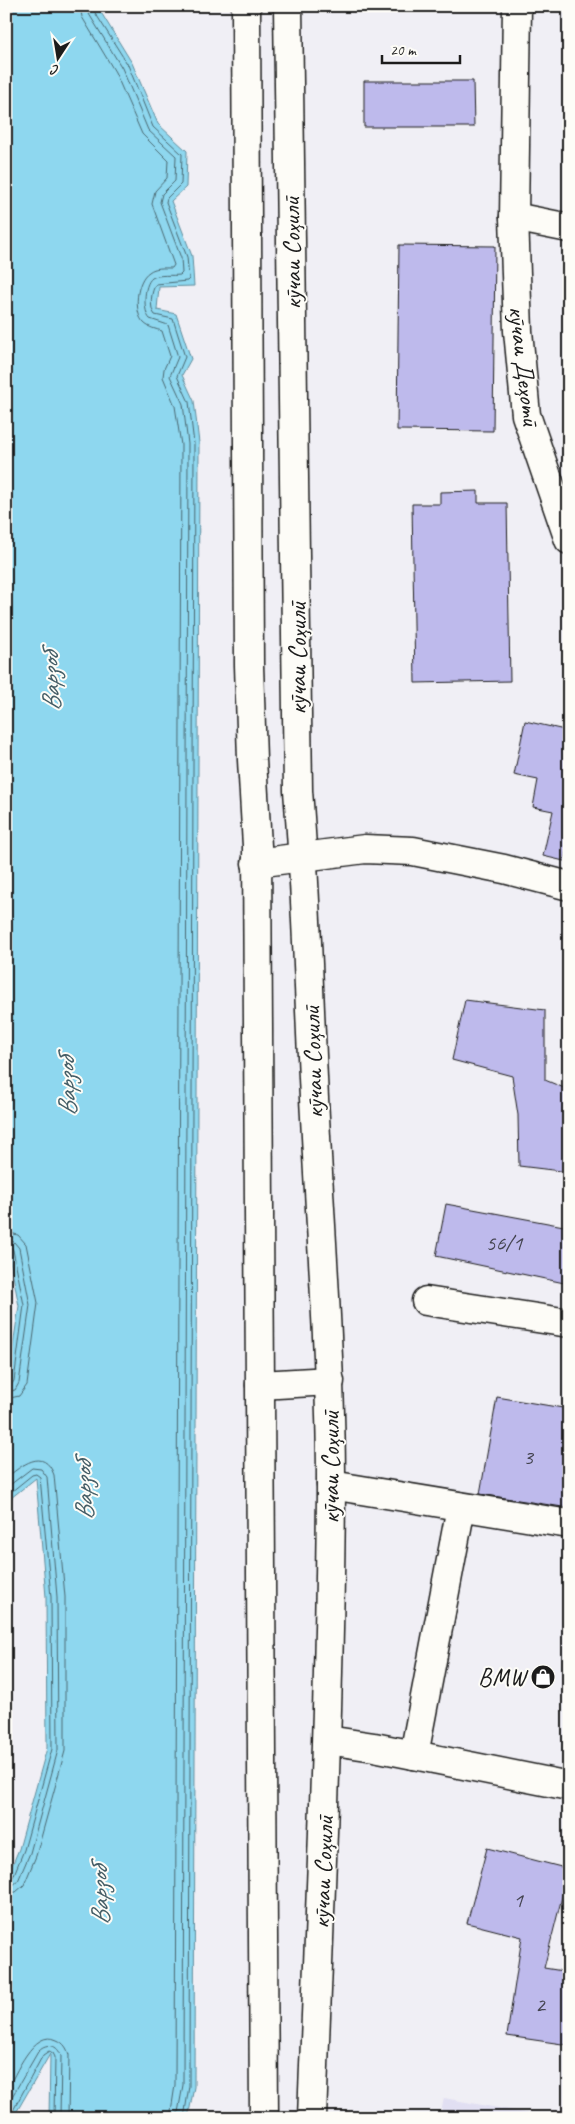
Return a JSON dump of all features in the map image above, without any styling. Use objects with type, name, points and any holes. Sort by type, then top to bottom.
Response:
[{"type":"main road","points":[[246,6],[249,665],[256,863],[264,2118]]},
{"type":"main road","name":"кӯчаи Соҳилӣ","points":[[288,6],[298,791],[303,856],[314,1116],[330,1381],[331,1485],[327,1740],[312,2118]]},
{"type":"main road","name":"кӯчаи Деҳотӣ","points":[[517,6],[514,217],[518,331],[526,415],[569,540]]},
{"type":"main road","points":[[514,217],[569,228]]},
{"type":"main road","points":[[256,863],[365,849],[413,851],[569,886]]},
{"type":"main road","points":[[426,1301],[569,1323]]},
{"type":"main road","points":[[260,1385],[330,1381]]},
{"type":"main road","points":[[331,1485],[569,1524]]},
{"type":"main road","points":[[414,1755],[461,1507]]},
{"type":"main road","points":[[327,1740],[414,1755],[569,1786]]},
{"type":"shaded area","points":[[444,2098],[552,2118],[440,2118]]},
{"type":"water","name":"Варзоб","points":[[6,6],[97,6],[132,63],[158,124],[187,151],[186,187],[171,201],[192,256],[194,286],[159,287],[157,310],[176,314],[191,359],[182,375],[194,401],[199,443],[194,2087],[188,2118],[49,2118],[50,2054],[13,2118],[6,2118],[6,1880],[19,1849],[47,1748],[46,1597],[36,1478],[11,1498],[6,1505],[6,1391],[19,1306],[6,1240]]},
{"type":"building","points":[[364,81],[473,81],[474,127],[364,127]]},
{"type":"building","points":[[399,245],[495,246],[493,431],[397,430]]},
{"type":"building","points":[[478,491],[478,503],[507,503],[510,681],[415,683],[412,504],[440,504],[440,492]]},
{"type":"building","points":[[525,721],[569,731],[569,839],[564,861],[543,856],[553,811],[533,807],[538,780],[514,775]]},
{"type":"building","points":[[465,1000],[545,1010],[545,1080],[569,1090],[569,1172],[519,1166],[518,1115],[512,1076],[452,1060]]},
{"type":"building","points":[[446,1204],[569,1227],[569,1284],[436,1256]]},
{"type":"building","points":[[497,1397],[569,1409],[569,1508],[480,1494]]},
{"type":"building","points":[[487,1848],[569,1869],[544,1968],[569,1972],[569,2045],[507,2036],[522,1937],[467,1923]]},
{"type":"place","name":"BMW","points":[[543,1677]]}]
